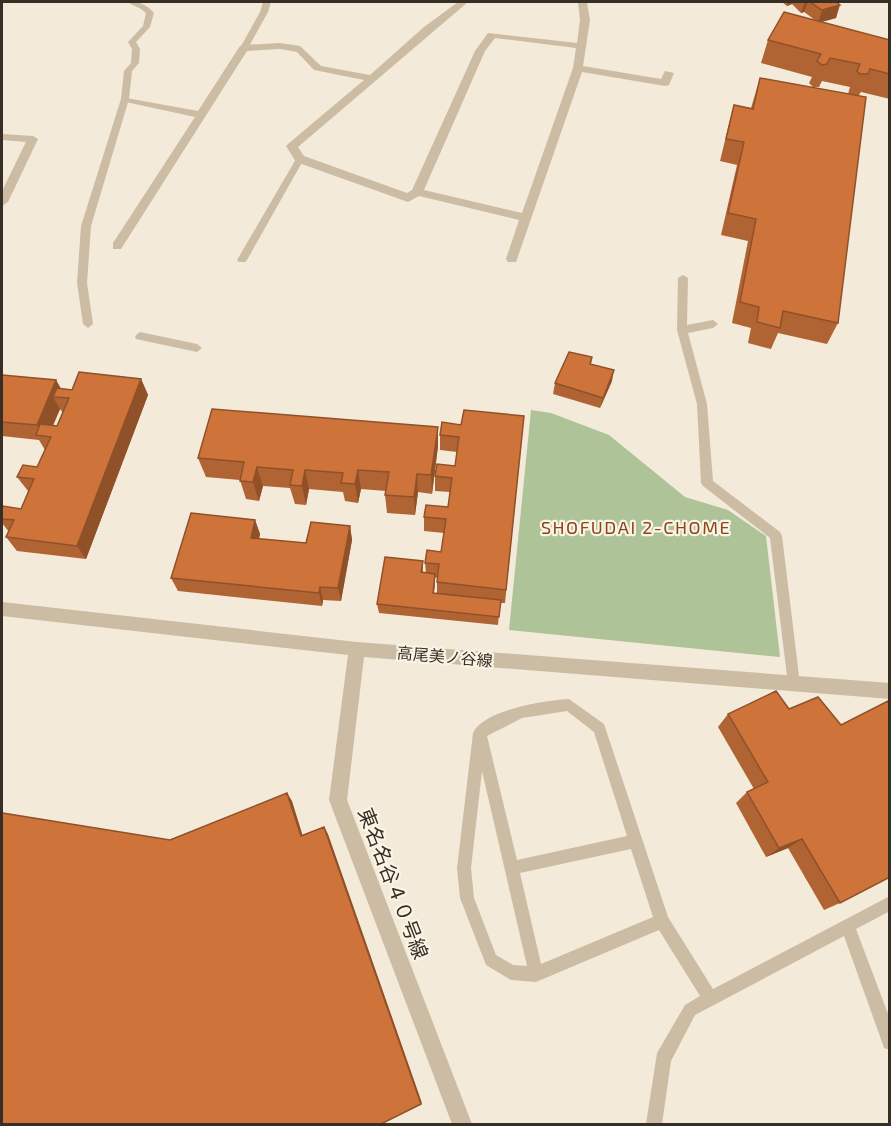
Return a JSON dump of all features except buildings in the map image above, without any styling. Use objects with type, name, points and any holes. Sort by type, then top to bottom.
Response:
[{"type":"street","points":[[463,2],[444,19],[425,29],[417,40],[292,146],[300,159],[408,198],[417,192],[480,51],[492,35],[580,46]]},
{"type":"street","points":[[512,259],[578,68],[585,20],[582,2]]},
{"type":"street","points":[[117,246],[244,48],[280,46],[300,49],[318,68],[372,78]]},
{"type":"street","points":[[578,68],[665,83],[669,73]]},
{"type":"street","points":[[125,99],[203,115]]},
{"type":"street","points":[[2,137],[33,139],[2,202]]},
{"type":"street","points":[[417,192],[526,218]]},
{"type":"street","name":"高尾美ノ谷線","points":[[2,609],[357,649],[890,691]]},
{"type":"street","name":"東名名谷４０号線","points":[[357,649],[338,800],[462,1125]]},
{"type":"lane","points":[[88,324],[82,283],[87,226],[125,99],[128,71],[135,63],[137,54],[132,42],[136,35],[147,28],[150,13],[144,7],[131,2]]},
{"type":"lane","points":[[244,48],[267,2]]},
{"type":"lane","points":[[242,261],[300,159]]},
{"type":"lane","points":[[683,278],[682,330],[702,404],[707,483],[776,536],[794,684]]},
{"type":"lane","points":[[682,330],[713,324]]},
{"type":"lane","points":[[140,336],[197,348]]},
{"type":"lane","points":[[662,921],[536,974],[511,972],[491,960],[467,897],[464,868],[480,733],[503,717],[533,707],[569,705],[599,728],[662,921],[710,999]]},
{"type":"lane","points":[[480,733],[536,974]]},
{"type":"lane","points":[[511,868],[635,841]]},
{"type":"lane","points":[[654,1125],[663,1059],[690,1010],[890,903]]},
{"type":"lane","points":[[848,926],[890,1042]]},
{"type":"green space","points":[[531,410],[551,413],[609,435],[685,497],[728,510],[766,536],[780,657],[509,630]]},
{"type":"district","name":"SHOFUDAI 2-CHOME","points":[[636,527]]}]
